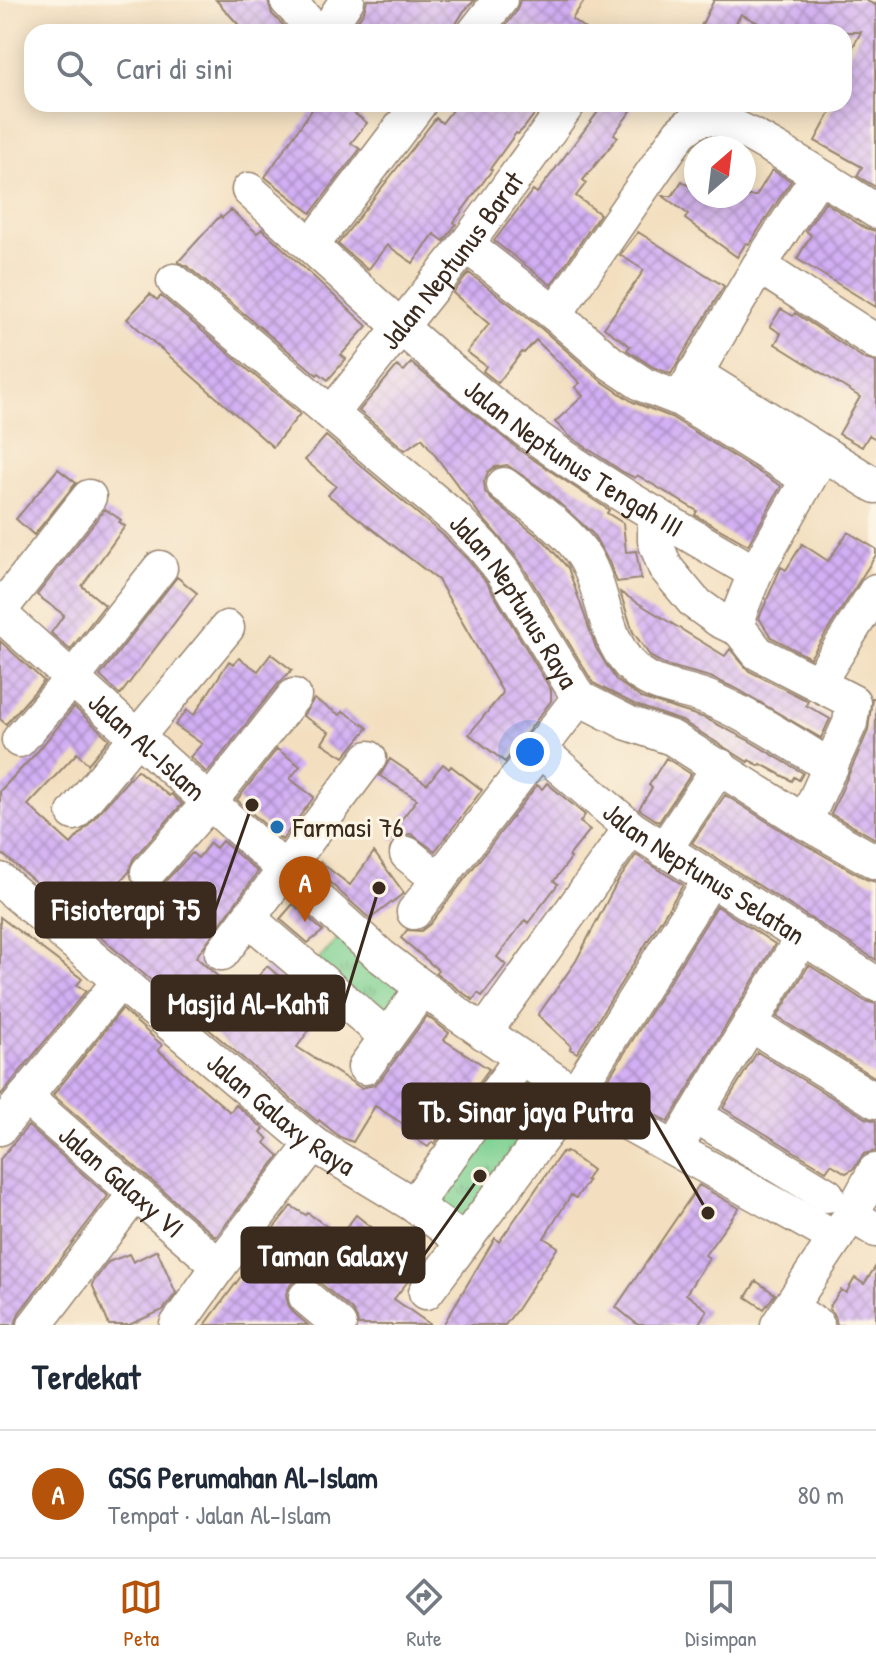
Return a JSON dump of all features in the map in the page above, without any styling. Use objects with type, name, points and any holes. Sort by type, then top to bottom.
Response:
[{"type":"street","points":[[287,0],[310,24]]},
{"type":"street","points":[[331,24],[347,0]]},
{"type":"street","points":[[481,24],[500,0]]},
{"type":"street","points":[[312,245],[401,112]]},
{"type":"street","name":"Jalan Neptunus Barat","points":[[332,413],[466,245],[562,112]]},
{"type":"street","points":[[555,314],[680,133],[694,122],[709,118],[722,121],[876,211]]},
{"type":"street","points":[[687,386],[759,266],[818,176]]},
{"type":"street","name":"Jalan Neptunus Tengah III","points":[[249,190],[401,327],[531,434],[570,462],[755,573]]},
{"type":"street","points":[[466,245],[555,314],[611,363],[644,385],[687,386],[816,466],[876,486]]},
{"type":"street","points":[[759,266],[876,342]]},
{"type":"street","name":"Jalan Neptunus Raya","points":[[174,281],[457,520],[503,572],[579,698],[628,723],[672,738],[805,822],[876,862]]},
{"type":"street","points":[[740,630],[738,616],[755,573],[816,466]]},
{"type":"street","points":[[504,485],[547,518],[586,558],[617,648],[632,667],[663,687],[711,698],[831,767]]},
{"type":"street","points":[[0,612],[89,497]]},
{"type":"street","points":[[655,514],[655,541],[665,567],[705,610],[740,630],[758,653],[853,702]]},
{"type":"street","points":[[19,740],[160,568]]},
{"type":"street","points":[[818,683],[876,591]]},
{"type":"street","name":"Jalan Al-Islam","points":[[0,612],[381,956],[484,1033],[575,1094],[796,1215],[847,1220]]},
{"type":"street","points":[[74,813],[227,628]]},
{"type":"street","points":[[805,822],[850,723],[855,628]]},
{"type":"street","points":[[148,872],[209,803],[294,696]]},
{"type":"street","points":[[414,912],[579,698]]},
{"type":"street","name":"Jalan Neptunus Selatan","points":[[540,750],[631,828],[876,984]]},
{"type":"street","points":[[222,953],[369,758]]},
{"type":"street","points":[[664,850],[720,766]]},
{"type":"street","points":[[484,1033],[631,828]]},
{"type":"street","points":[[407,854],[439,880]]},
{"type":"street","points":[[426,1292],[575,1094],[710,880]]},
{"type":"street","name":"Jalan Galaxy Raya","points":[[3,889],[313,1144],[414,1205],[463,1241]]},
{"type":"street","points":[[248,918],[387,1037]]},
{"type":"street","points":[[676,1147],[803,936]]},
{"type":"street","points":[[0,1128],[119,982]]},
{"type":"street","points":[[365,1067],[423,988]]},
{"type":"street","points":[[750,1024],[876,1101]]},
{"type":"street","points":[[414,1205],[521,1059]]},
{"type":"street","name":"Jalan Galaxy VI","points":[[25,1097],[219,1266]]},
{"type":"street","points":[[695,1115],[847,1220]]},
{"type":"street","points":[[177,1325],[313,1144]]},
{"type":"street","points":[[797,1319],[847,1220],[876,1171]]},
{"type":"street","points":[[45,1321],[135,1194]]},
{"type":"street","points":[[306,1297],[339,1325]]},
{"type":"green space","points":[[342,934],[409,992],[377,1024],[313,965]]},
{"type":"green space","points":[[526,1070],[559,1096],[464,1229],[438,1207]]},
{"type":"building","points":[[216,0],[268,0],[272,14],[282,24],[238,24]]},
{"type":"building","points":[[367,0],[475,0],[456,24],[355,24]]},
{"type":"building","points":[[520,0],[585,0],[572,19],[579,24],[507,24]]},
{"type":"building","points":[[714,0],[865,0],[876,3],[876,187],[857,176],[862,167],[815,141],[831,112],[852,112],[852,48],[861,32],[852,32],[852,24],[760,24],[741,14],[735,24],[702,24]]},
{"type":"building","points":[[310,112],[353,112],[367,123],[351,143],[360,149],[311,213],[265,177]]},
{"type":"building","points":[[451,112],[536,112],[490,169],[444,241],[434,234],[413,263],[387,245],[368,270],[338,244],[436,118],[442,123]]},
{"type":"building","points":[[598,112],[630,112],[614,134],[618,137],[583,180],[586,183],[576,196],[600,214],[551,285],[494,241],[533,190],[537,193]]},
{"type":"building","points":[[772,170],[791,181],[737,257],[685,219],[688,214],[663,196],[672,196],[682,181],[684,208],[756,208],[756,196]]},
{"type":"building","points":[[825,202],[865,228],[876,231],[876,307],[797,259],[811,235],[806,231]]},
{"type":"building","points":[[231,210],[257,233],[262,229],[367,326],[341,355],[346,359],[328,380],[319,373],[317,375],[187,266],[178,262],[220,216],[222,218]]},
{"type":"building","points":[[638,232],[724,286],[671,374],[653,367],[627,350],[630,346],[604,328],[644,270],[620,255]]},
{"type":"building","points":[[469,273],[542,329],[600,380],[633,402],[671,417],[781,486],[748,545],[695,515],[697,511],[637,475],[635,478],[623,472],[569,436],[555,422],[583,396],[575,387],[580,383],[536,340],[522,352],[498,383],[483,371],[486,366],[467,352],[489,324],[453,293]]},
{"type":"building","points":[[150,294],[157,300],[161,296],[300,414],[273,447],[127,319]]},
{"type":"building","points":[[781,309],[793,316],[795,313],[865,359],[876,362],[876,439],[869,435],[862,447],[839,434],[860,397],[775,344],[781,334],[770,326]]},
{"type":"building","points":[[411,363],[522,452],[609,510],[607,513],[623,523],[626,552],[636,551],[641,579],[617,582],[593,534],[548,493],[507,465],[488,472],[484,482],[485,492],[492,500],[545,542],[568,568],[596,648],[616,680],[641,698],[705,718],[748,740],[803,773],[799,780],[794,777],[792,781],[761,764],[748,762],[682,721],[636,705],[593,683],[519,560],[480,515],[422,438],[405,450],[359,411],[397,366],[404,371]]},
{"type":"building","points":[[326,436],[468,560],[487,583],[551,690],[551,701],[505,762],[469,734],[503,693],[438,580],[328,495],[336,486],[305,460]]},
{"type":"building","points":[[58,469],[76,483],[34,535],[16,519]]},
{"type":"building","points":[[105,509],[125,526],[82,586],[105,605],[70,650],[51,633],[64,615],[37,595]]},
{"type":"building","points":[[848,532],[876,549],[876,555],[810,658],[771,637],[759,618],[781,567],[786,570],[802,544],[828,561]]},
{"type":"building","points":[[177,577],[197,593],[120,695],[100,676]]},
{"type":"building","points":[[620,592],[725,656],[730,649],[749,671],[808,701],[806,705],[830,719],[821,738],[737,689],[651,657],[633,632]]},
{"type":"building","points":[[0,641],[44,681],[6,724],[0,719]]},
{"type":"building","points":[[271,654],[292,670],[207,773],[190,757],[202,744],[175,725],[187,710],[194,715],[229,661],[234,664],[239,658],[258,671]]},
{"type":"building","points":[[872,698],[876,698],[876,839],[831,814],[868,731]]},
{"type":"building","points":[[314,699],[340,715],[343,711],[368,728],[344,757],[322,743],[329,732],[303,716]]},
{"type":"building","points":[[74,707],[109,739],[88,764],[77,753],[28,805],[71,844],[137,770],[169,796],[171,794],[182,804],[133,859],[129,872],[107,897],[142,926],[168,895],[159,888],[192,853],[198,858],[210,843],[216,848],[222,841],[258,872],[196,957],[241,997],[267,966],[315,1007],[311,1012],[318,1018],[297,1047],[361,1088],[374,1085],[427,1016],[449,1033],[444,1040],[489,1069],[434,1144],[432,1142],[428,1147],[408,1134],[411,1129],[375,1106],[353,1142],[340,1137],[318,1122],[0,852],[0,791]]},
{"type":"building","points":[[277,749],[300,766],[290,779],[314,797],[282,840],[237,800]]},
{"type":"building","points":[[666,758],[691,774],[659,822],[639,809]]},
{"type":"building","points":[[390,759],[427,784],[443,764],[449,769],[451,766],[482,790],[435,851],[411,834],[394,840],[389,836],[417,799],[380,776]]},
{"type":"building","points":[[547,783],[585,815],[580,822],[590,830],[554,881],[558,884],[497,957],[506,965],[482,996],[478,993],[473,1000],[436,973],[438,970],[401,938],[407,930],[421,931],[430,924],[537,785],[542,789]]},
{"type":"building","points":[[725,795],[795,839],[876,882],[876,960],[692,843]]},
{"type":"building","points":[[374,852],[404,893],[370,919],[315,869],[320,862],[350,885]]},
{"type":"building","points":[[636,855],[683,885],[577,1053],[538,1015],[576,961],[616,884]]},
{"type":"building","points":[[293,904],[323,931],[308,943],[280,919]]},
{"type":"building","points":[[717,906],[775,944],[668,1122],[603,1087]]},
{"type":"building","points":[[0,917],[82,979],[77,985],[86,991],[0,1096]]},
{"type":"building","points":[[809,965],[865,1001],[876,1004],[876,1078],[777,1017]]},
{"type":"building","points":[[122,1009],[162,1045],[158,1050],[230,1112],[236,1105],[264,1129],[261,1132],[268,1139],[265,1143],[279,1156],[216,1237],[53,1095]]},
{"type":"building","points":[[757,1052],[866,1118],[876,1121],[876,1151],[864,1154],[846,1173],[831,1164],[826,1171],[723,1108]]},
{"type":"building","points":[[28,1126],[108,1196],[19,1313],[15,1325],[0,1325],[0,1159]]},
{"type":"building","points":[[566,1151],[592,1170],[576,1198],[571,1195],[544,1238],[558,1247],[518,1308],[505,1325],[443,1325],[495,1238],[499,1242],[562,1152]]},
{"type":"building","points":[[699,1185],[739,1208],[705,1255],[709,1258],[686,1294],[707,1310],[698,1325],[638,1325],[616,1307]]},
{"type":"building","points":[[291,1206],[306,1215],[308,1213],[340,1236],[356,1215],[420,1266],[394,1299],[431,1325],[358,1325],[352,1310],[309,1277],[291,1284],[286,1294],[293,1312],[308,1325],[205,1325],[251,1263],[248,1261]]},
{"type":"building","points":[[157,1250],[176,1293],[163,1310],[129,1325],[109,1325],[92,1284],[108,1262],[129,1254],[133,1262]]},
{"type":"building","points":[[876,1266],[876,1325],[837,1325],[830,1306],[841,1290],[846,1293],[855,1278],[864,1284]]},
{"type":"building","points":[[756,1281],[775,1294],[764,1309],[746,1297]]},
{"type":"place","name":"Fisioterapi 75","points":[[252,805]]},
{"type":"place","name":"Farmasi 76","points":[[277,827]]},
{"type":"place","name":"Masjid Al-Kahfi","points":[[379,888]]},
{"type":"place","name":"GSG Perumahan Al-Islam","points":[[305,922]]},
{"type":"place","name":"Taman Galaxy","points":[[480,1176]]},
{"type":"place","name":"Tb. Sinar jaya Putra","points":[[708,1213]]}]
